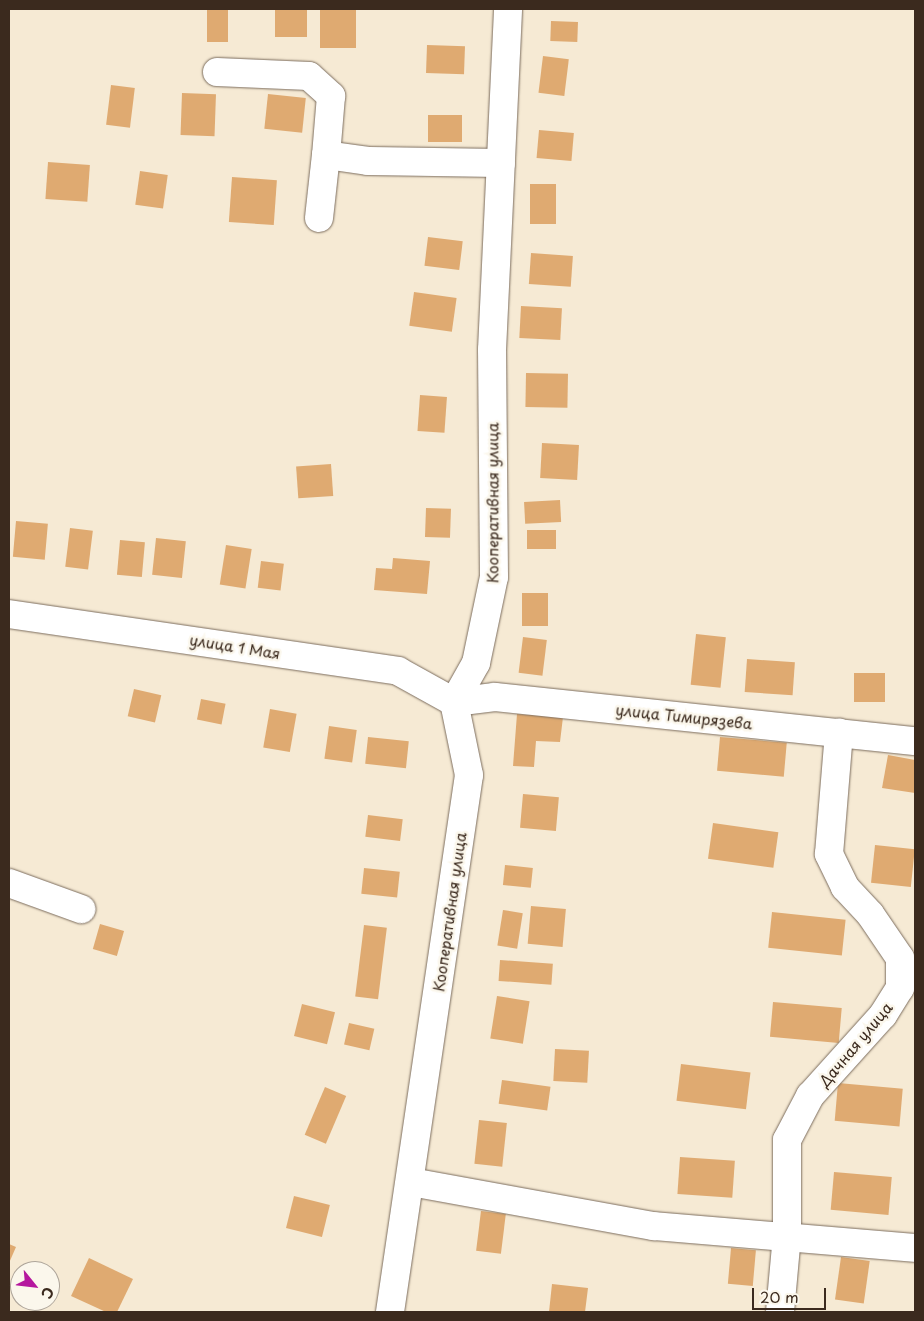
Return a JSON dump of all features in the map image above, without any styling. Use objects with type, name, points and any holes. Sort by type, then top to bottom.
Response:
[{"type":"street","name":"Кооперативная улица","points":[[390,1312],[411,1182],[469,775],[454,702],[476,663],[494,577],[492,350],[508,9]]},
{"type":"street","points":[[217,72],[309,76],[331,96],[319,218]]},
{"type":"street","points":[[326,154],[368,160],[501,163]]},
{"type":"street","name":"улица 1 Мая","points":[[9,614],[398,671],[454,702]]},
{"type":"street","name":"улица Тимирязева","points":[[454,702],[495,697],[915,741]]},
{"type":"street","name":"Дачная улица","points":[[780,1312],[787,1235],[787,1140],[810,1096],[883,1015],[900,988],[900,958],[870,914],[845,887],[829,854],[839,732]]},
{"type":"street","points":[[9,882],[81,909]]},
{"type":"street","points":[[411,1182],[654,1226],[787,1235],[915,1248]]},
{"type":"building","points":[[207,9],[228,9],[228,42],[207,42]]},
{"type":"building","points":[[275,9],[307,9],[307,37],[275,37]]},
{"type":"building","points":[[320,9],[356,9],[356,48],[320,48]]},
{"type":"building","points":[[551,21],[578,22],[577,42],[550,41]]},
{"type":"building","points":[[427,45],[465,46],[464,74],[426,73]]},
{"type":"building","points":[[543,56],[569,59],[564,96],[538,93]]},
{"type":"building","points":[[111,85],[135,88],[130,128],[106,125]]},
{"type":"building","points":[[182,93],[216,94],[215,136],[181,135]]},
{"type":"building","points":[[268,94],[306,98],[302,133],[264,129]]},
{"type":"building","points":[[428,115],[462,115],[462,142],[428,142]]},
{"type":"building","points":[[539,130],[574,133],[571,161],[537,158]]},
{"type":"building","points":[[48,162],[90,165],[87,202],[45,199]]},
{"type":"building","points":[[140,171],[168,175],[163,209],[135,205]]},
{"type":"building","points":[[232,177],[277,180],[274,225],[229,222]]},
{"type":"building","points":[[530,184],[556,184],[556,224],[530,224]]},
{"type":"building","points":[[428,237],[463,241],[459,270],[424,266]]},
{"type":"building","points":[[531,253],[573,256],[571,287],[529,284]]},
{"type":"building","points":[[414,292],[457,298],[452,332],[409,326]]},
{"type":"building","points":[[521,306],[562,308],[560,340],[519,338]]},
{"type":"building","points":[[526,373],[568,374],[567,408],[525,407]]},
{"type":"building","points":[[420,395],[447,397],[444,433],[417,431]]},
{"type":"building","points":[[542,443],[579,445],[577,480],[540,478]]},
{"type":"building","points":[[331,464],[333,496],[298,498],[296,466]]},
{"type":"building","points":[[560,500],[561,522],[525,524],[524,502]]},
{"type":"building","points":[[426,508],[451,509],[450,538],[425,537]]},
{"type":"building","points":[[16,521],[48,524],[45,560],[13,557]]},
{"type":"building","points":[[70,528],[93,531],[88,570],[65,567]]},
{"type":"building","points":[[527,530],[556,530],[556,549],[527,549]]},
{"type":"building","points":[[156,538],[186,541],[182,578],[152,575]]},
{"type":"building","points":[[120,540],[145,542],[142,577],[117,575]]},
{"type":"building","points":[[226,545],[252,549],[245,589],[220,585]]},
{"type":"building","points":[[393,558],[430,561],[427,594],[374,590],[376,568],[392,569]]},
{"type":"building","points":[[261,561],[284,564],[281,591],[258,588]]},
{"type":"building","points":[[522,593],[548,593],[548,626],[522,626]]},
{"type":"building","points":[[696,634],[726,637],[721,688],[691,685]]},
{"type":"building","points":[[523,637],[547,640],[542,676],[519,673]]},
{"type":"building","points":[[747,659],[795,662],[793,695],[745,692]]},
{"type":"building","points":[[854,673],[885,673],[885,702],[854,702]]},
{"type":"building","points":[[134,689],[161,695],[155,723],[128,716]]},
{"type":"building","points":[[201,699],[226,704],[222,724],[197,720]]},
{"type":"building","points":[[270,709],[297,714],[290,752],[263,747]]},
{"type":"building","points":[[517,714],[563,717],[560,742],[536,741],[534,767],[513,766]]},
{"type":"building","points":[[329,726],[357,730],[352,763],[324,759]]},
{"type":"building","points":[[368,737],[409,741],[406,768],[365,764]]},
{"type":"building","points":[[720,737],[787,743],[784,777],[717,771]]},
{"type":"building","points":[[888,755],[915,760],[915,793],[882,788]]},
{"type":"building","points":[[523,794],[559,797],[556,831],[520,828]]},
{"type":"building","points":[[368,815],[403,819],[400,841],[365,837]]},
{"type":"building","points":[[713,823],[778,832],[773,868],[708,859]]},
{"type":"building","points":[[875,845],[915,849],[911,887],[871,883]]},
{"type":"building","points":[[505,865],[533,868],[531,888],[503,885]]},
{"type":"building","points":[[364,868],[400,872],[397,898],[361,894]]},
{"type":"building","points":[[531,906],[566,909],[563,947],[528,944]]},
{"type":"building","points":[[503,910],[523,913],[517,949],[497,946]]},
{"type":"building","points":[[772,912],[846,920],[842,956],[768,948]]},
{"type":"building","points":[[100,924],[124,931],[117,956],[93,949]]},
{"type":"building","points":[[364,925],[387,928],[378,999],[355,996]]},
{"type":"building","points":[[500,960],[553,964],[551,985],[499,981]]},
{"type":"building","points":[[497,996],[530,1001],[523,1044],[490,1038]]},
{"type":"building","points":[[773,1002],[842,1008],[839,1043],[770,1037]]},
{"type":"building","points":[[302,1004],[335,1012],[327,1044],[294,1036]]},
{"type":"building","points":[[349,1023],[374,1029],[369,1050],[344,1044]]},
{"type":"building","points":[[555,1049],[589,1051],[587,1083],[553,1081]]},
{"type":"building","points":[[681,1064],[750,1073],[746,1109],[676,1101]]},
{"type":"building","points":[[502,1080],[551,1087],[547,1111],[499,1104]]},
{"type":"building","points":[[838,1083],[903,1089],[899,1127],[835,1121]]},
{"type":"building","points":[[325,1087],[346,1096],[326,1144],[305,1135]]},
{"type":"building","points":[[479,1120],[507,1123],[502,1167],[474,1164]]},
{"type":"building","points":[[680,1157],[735,1161],[732,1198],[677,1194]]},
{"type":"building","points":[[834,1172],[892,1177],[888,1215],[831,1210]]},
{"type":"building","points":[[294,1196],[330,1205],[322,1237],[286,1228]]},
{"type":"building","points":[[481,1211],[506,1214],[501,1254],[476,1251]]},
{"type":"building","points":[[9,1244],[16,1247],[9,1263]]},
{"type":"building","points":[[731,1248],[756,1250],[753,1286],[728,1284]]},
{"type":"building","points":[[841,1257],[870,1261],[864,1304],[835,1300]]},
{"type":"building","points":[[89,1258],[133,1279],[117,1312],[106,1312],[71,1296]]},
{"type":"building","points":[[552,1284],[588,1288],[585,1312],[549,1312]]}]
